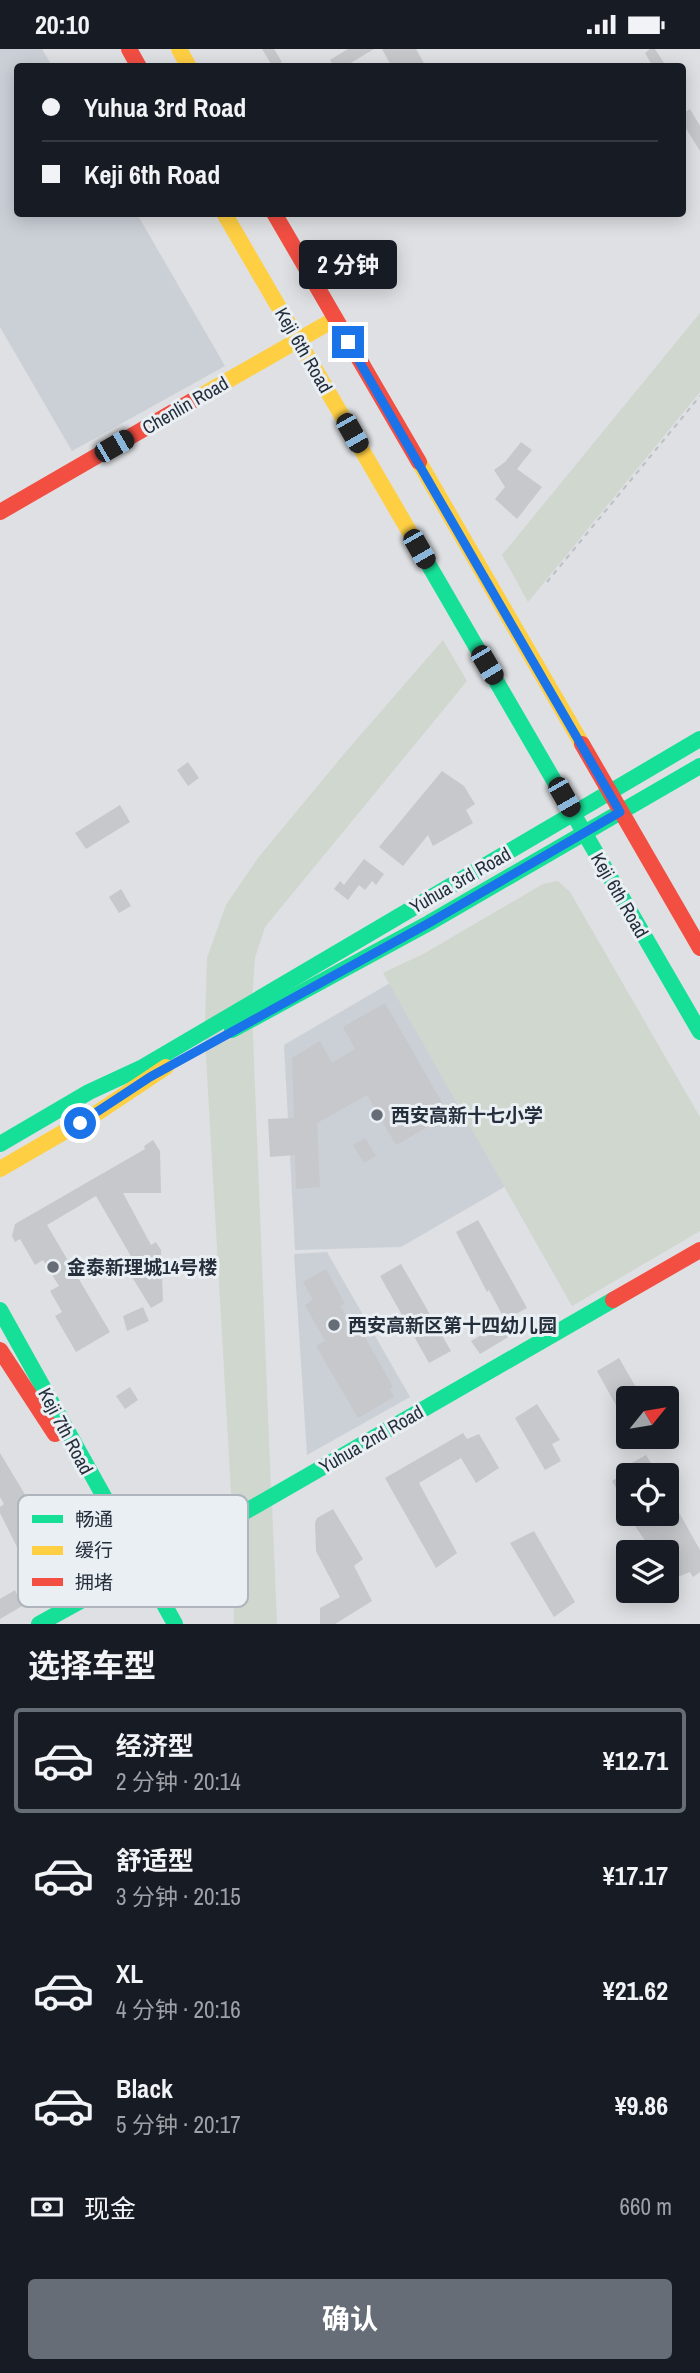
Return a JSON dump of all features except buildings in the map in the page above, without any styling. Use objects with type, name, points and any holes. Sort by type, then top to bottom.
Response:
[{"type":"street","name":"Keji 6th Road","points":[[226,217],[700,1032]]},
{"type":"street","points":[[276,217],[700,948]]},
{"type":"street","name":"Chenlin Road","points":[[0,512],[335,319]]},
{"type":"street","name":"Yuhua 3rd Road","points":[[0,1144],[89,1092],[154,1060],[700,740]]},
{"type":"street","name":"Yuhua 3rd Road","points":[[0,1169],[100,1111],[150,1077],[585,834],[700,765]]},
{"type":"street","name":"Yuhua 2nd Road","points":[[248,1509],[700,1250]]},
{"type":"street","name":"Keji 7th Road","points":[[0,1310],[99,1495]]},
{"type":"street","name":"Keji 7th Road","points":[[0,1350],[92,1495]]},
{"type":"street","name":"Yuhua 2nd Road","points":[[39,1624],[71,1607]]},
{"type":"street","name":"Keji 7th Road","points":[[155,1607],[163,1624]]},
{"type":"street","name":"Keji 7th Road","points":[[163,1607],[175,1624]]},
{"type":"path","points":[[547,582],[700,396]]},
{"type":"shaded area","points":[[0,49],[42,49],[50,63],[14,63],[14,217],[139,217],[225,366],[72,451],[0,327]]},
{"type":"shaded area","points":[[700,313],[700,392],[528,602],[502,555]]},
{"type":"shaded area","points":[[443,640],[467,681],[265,927],[255,958],[252,999],[205,1026],[207,958],[226,905],[258,858]]},
{"type":"shaded area","points":[[558,881],[570,892],[700,1117],[700,1231],[572,1306],[383,973],[425,953],[543,884]]},
{"type":"shaded area","name":"西安高新十七小学","points":[[390,983],[506,1186],[401,1247],[295,1250],[284,1045]]},
{"type":"shaded area","points":[[252,1012],[271,1491],[248,1502],[248,1495],[231,1495],[205,1039]]},
{"type":"shaded area","name":"西安高新区第十四幼儿园","points":[[327,1252],[410,1397],[307,1455],[294,1254]]},
{"type":"shaded area","points":[[272,1504],[277,1624],[234,1624],[234,1607],[248,1607],[248,1515]]},
{"type":"traffic: fast","points":[[416,543],[700,1032]]},
{"type":"traffic: fast","points":[[0,1144],[89,1092],[143,1067],[700,739]]},
{"type":"traffic: fast","points":[[232,1030],[429,923],[700,766]]},
{"type":"traffic: fast","points":[[248,1510],[613,1300]]},
{"type":"traffic: fast","points":[[0,1310],[103,1495]]},
{"type":"traffic: fast","points":[[39,1624],[70,1607]]},
{"type":"traffic: fast","points":[[166,1607],[175,1624]]},
{"type":"traffic: slow","points":[[179,49],[187,63]]},
{"type":"traffic: slow","points":[[226,217],[416,543]]},
{"type":"traffic: slow","points":[[192,401],[335,319]]},
{"type":"traffic: slow","points":[[419,462],[582,744]]},
{"type":"traffic: slow","points":[[0,1169],[100,1111],[166,1067]]},
{"type":"traffic: jam","points":[[129,49],[137,63]]},
{"type":"traffic: jam","points":[[276,217],[419,462]]},
{"type":"traffic: jam","points":[[0,512],[192,401]]},
{"type":"traffic: jam","points":[[582,744],[700,948]]},
{"type":"traffic: jam","points":[[613,1300],[700,1250]]},
{"type":"traffic: jam","points":[[0,1350],[55,1434]]},
{"type":"place","name":"西安高新十七小学","points":[[377,1115]]},
{"type":"place","name":"金泰新理城14号楼","points":[[53,1267]]},
{"type":"place","name":"西安高新区第十四幼儿园","points":[[334,1325]]},
{"type":"route","points":[[80,1123],[150,1077],[368,954],[429,923],[620,812],[348,342]]}]
